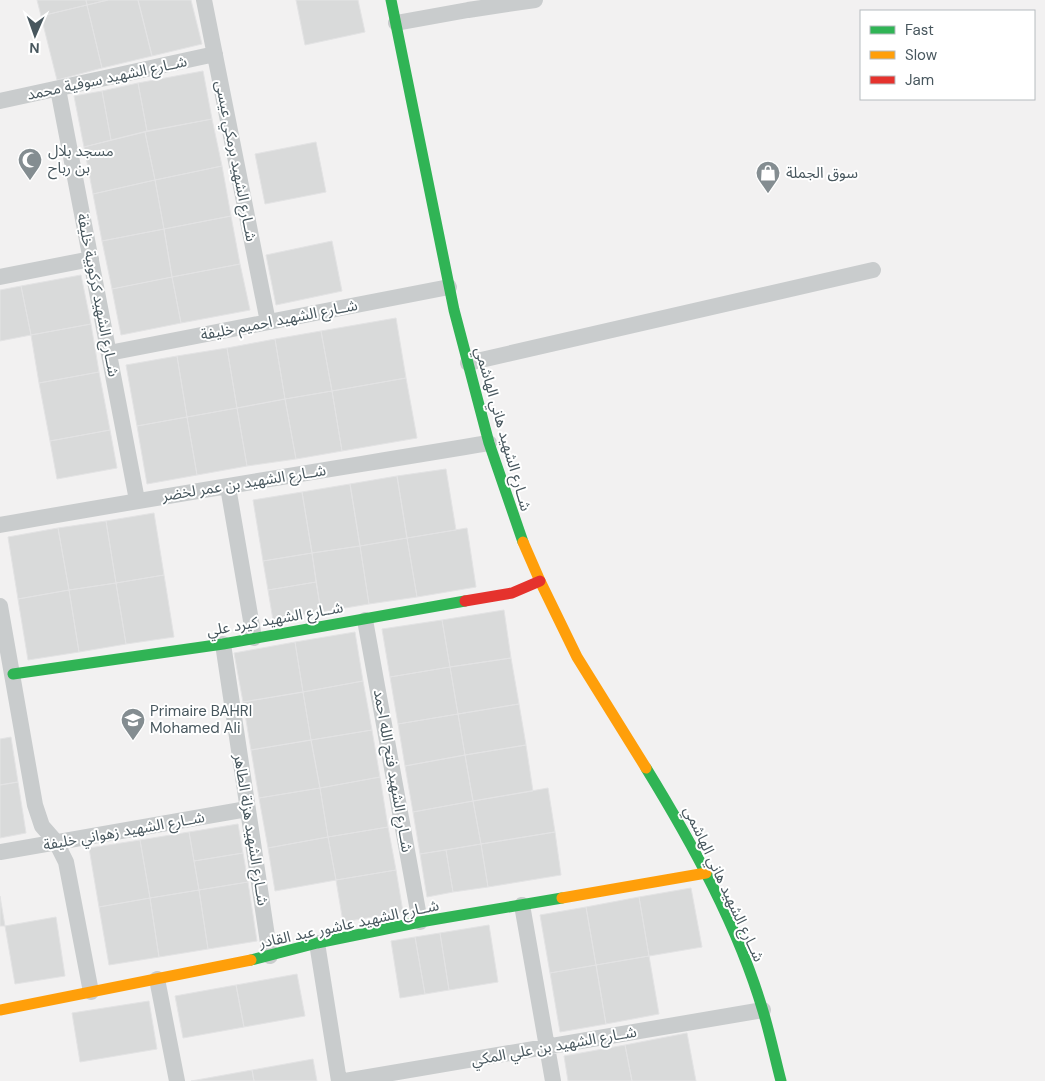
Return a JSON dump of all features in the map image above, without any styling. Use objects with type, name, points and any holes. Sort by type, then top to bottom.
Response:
[{"type":"street","name":"شــارع الشهيد برمكي عيسى","points":[[204,0],[268,322]]},
{"type":"street","name":"شــارع الشهيد هاني الهاشمي","points":[[391,0],[449,286],[488,443],[517,527],[540,581],[577,657],[677,818],[706,874],[737,940],[764,1010],[781,1081]]},
{"type":"street","points":[[396,23],[534,0]]},
{"type":"street","name":"شــارع الشهيد سوفية محمد","points":[[0,101],[214,54]]},
{"type":"street","name":"شــارع الشهيد كركوبية خليفة","points":[[58,89],[137,500]]},
{"type":"street","points":[[0,277],[91,259]]},
{"type":"street","points":[[468,363],[873,270]]},
{"type":"street","name":"شــارع الشهيد احميم خليفة","points":[[109,353],[449,286]]},
{"type":"street","name":"شــارع الشهيد بن عمر لخضر","points":[[0,525],[137,500],[228,487],[488,443]]},
{"type":"street","points":[[228,487],[254,638]]},
{"type":"street","name":"شــارع الشهيد كيرد علي","points":[[13,674],[223,644],[365,620],[512,593],[540,581]]},
{"type":"street","points":[[0,606],[35,805],[42,826],[56,842],[66,862],[91,992]]},
{"type":"street","name":"شــارع الشهيد فتح الله احمد","points":[[365,620],[420,922]]},
{"type":"street","name":"شــارع الشهيد هزلة الطاهر","points":[[223,644],[270,956]]},
{"type":"street","name":"شــارع الشهيد زهواني خليفة","points":[[0,852],[247,809]]},
{"type":"street","name":"شــارع الشهيد عاشور عبد القادر","points":[[0,1010],[270,956],[317,943],[420,922],[706,874]]},
{"type":"street","points":[[522,905],[553,1081]]},
{"type":"street","points":[[317,943],[340,1081]]},
{"type":"street","points":[[157,979],[177,1081]]},
{"type":"street","name":"شــارع الشهيد بن علي المكي","points":[[345,1081],[764,1010]]},
{"type":"building","points":[[37,0],[86,0],[87,5],[41,16]]},
{"type":"building","points":[[86,0],[108,0],[87,5]]},
{"type":"building","points":[[108,0],[138,0],[152,56],[102,68],[87,5]]},
{"type":"building","points":[[138,0],[191,0],[202,44],[152,56]]},
{"type":"building","points":[[296,0],[358,0],[365,32],[305,45]]},
{"type":"building","points":[[87,5],[102,68],[57,80],[41,16]]},
{"type":"building","points":[[203,71],[212,119],[147,131],[138,83]]},
{"type":"building","points":[[138,83],[147,131],[111,140],[102,91]]},
{"type":"building","points":[[102,91],[111,140],[84,147],[74,96]]},
{"type":"building","points":[[212,119],[222,166],[155,180],[145,132]]},
{"type":"building","points":[[145,132],[155,180],[93,194],[84,147]]},
{"type":"building","points":[[316,142],[326,192],[265,204],[255,154]]},
{"type":"building","points":[[222,166],[231,216],[164,229],[155,180]]},
{"type":"building","points":[[155,180],[164,229],[102,241],[93,194]]},
{"type":"building","points":[[231,216],[240,264],[172,277],[164,229]]},
{"type":"building","points":[[164,229],[172,277],[112,289],[102,241]]},
{"type":"building","points":[[332,241],[342,291],[276,305],[266,255]]},
{"type":"building","points":[[240,264],[250,310],[181,323],[172,277]]},
{"type":"building","points":[[81,275],[91,324],[31,335],[21,286]]},
{"type":"building","points":[[172,277],[181,323],[121,335],[112,289]]},
{"type":"building","points":[[21,286],[31,335],[0,341],[0,290]]},
{"type":"building","points":[[396,318],[406,378],[332,391],[321,331]]},
{"type":"building","points":[[91,324],[99,372],[39,383],[31,335]]},
{"type":"building","points":[[321,331],[332,391],[285,399],[275,339]]},
{"type":"building","points":[[275,339],[285,399],[237,408],[227,348]]},
{"type":"building","points":[[227,348],[237,408],[187,417],[177,356]]},
{"type":"building","points":[[177,356],[187,417],[137,426],[126,365]]},
{"type":"building","points":[[99,372],[110,430],[50,441],[39,383]]},
{"type":"building","points":[[406,378],[417,438],[342,451],[332,391]]},
{"type":"building","points":[[332,391],[342,451],[296,459],[285,399]]},
{"type":"building","points":[[285,399],[296,459],[247,466],[237,408]]},
{"type":"building","points":[[237,408],[247,466],[197,475],[187,417]]},
{"type":"building","points":[[187,417],[197,475],[147,484],[137,426]]},
{"type":"building","points":[[110,430],[117,468],[57,479],[50,441]]},
{"type":"building","points":[[446,469],[456,530],[407,538],[397,476]]},
{"type":"building","points":[[397,476],[407,538],[360,546],[350,484]]},
{"type":"building","points":[[350,484],[360,546],[312,553],[302,492]]},
{"type":"building","points":[[302,492],[312,553],[263,561],[253,500]]},
{"type":"building","points":[[154,513],[164,575],[116,583],[106,521]]},
{"type":"building","points":[[106,521],[116,583],[69,590],[58,528]]},
{"type":"building","points":[[58,528],[69,590],[18,599],[8,537]]},
{"type":"building","points":[[467,528],[476,587],[417,597],[407,538]]},
{"type":"building","points":[[407,538],[417,597],[369,604],[360,546]]},
{"type":"building","points":[[360,546],[369,604],[321,612],[312,553]]},
{"type":"building","points":[[312,553],[316,582],[268,590],[263,561]]},
{"type":"building","points":[[164,575],[174,637],[126,644],[116,583]]},
{"type":"building","points":[[316,582],[321,612],[273,620],[268,590]]},
{"type":"building","points":[[116,583],[126,644],[79,652],[69,590]]},
{"type":"building","points":[[69,590],[79,652],[28,660],[18,599]]},
{"type":"building","points":[[504,610],[511,658],[450,667],[442,620]]},
{"type":"building","points":[[442,620],[450,667],[390,677],[382,629]]},
{"type":"building","points":[[355,632],[363,681],[303,692],[295,642]]},
{"type":"building","points":[[295,642],[303,692],[243,702],[234,653]]},
{"type":"building","points":[[511,658],[519,704],[458,714],[450,667]]},
{"type":"building","points":[[450,667],[458,714],[398,724],[390,677]]},
{"type":"building","points":[[363,681],[372,730],[311,740],[303,692]]},
{"type":"building","points":[[303,692],[311,740],[251,750],[243,702]]},
{"type":"building","points":[[519,704],[526,745],[465,755],[458,714]]},
{"type":"building","points":[[458,714],[465,755],[405,766],[398,724]]},
{"type":"building","points":[[372,730],[380,777],[320,788],[311,740]]},
{"type":"building","points":[[11,737],[18,782],[0,785],[0,739]]},
{"type":"building","points":[[311,740],[320,788],[259,798],[251,750]]},
{"type":"building","points":[[526,745],[533,791],[473,801],[465,755]]},
{"type":"building","points":[[465,755],[473,801],[413,812],[405,766]]},
{"type":"building","points":[[380,777],[388,827],[328,837],[320,788]]},
{"type":"building","points":[[18,782],[26,833],[0,838],[0,785]]},
{"type":"building","points":[[320,788],[328,837],[268,848],[259,798]]},
{"type":"building","points":[[548,788],[555,832],[481,844],[473,801]]},
{"type":"building","points":[[473,801],[481,844],[420,854],[413,812]]},
{"type":"building","points":[[238,824],[243,853],[194,861],[189,832]]},
{"type":"building","points":[[388,827],[396,870],[336,880],[328,837]]},
{"type":"building","points":[[189,832],[199,890],[150,898],[140,840]]},
{"type":"building","points":[[555,832],[561,875],[488,887],[481,844]]},
{"type":"building","points":[[328,837],[336,880],[275,891],[268,848]]},
{"type":"building","points":[[140,840],[150,898],[99,907],[89,848]]},
{"type":"building","points":[[481,844],[488,887],[453,892],[446,850]]},
{"type":"building","points":[[446,850],[453,892],[427,897],[420,854]]},
{"type":"building","points":[[243,853],[248,882],[199,890],[194,861]]},
{"type":"building","points":[[396,870],[403,912],[343,922],[336,880]]},
{"type":"building","points":[[248,882],[257,941],[208,949],[199,890]]},
{"type":"building","points":[[691,888],[702,947],[649,956],[639,897]]},
{"type":"building","points":[[199,890],[208,949],[159,957],[150,898]]},
{"type":"building","points":[[0,896],[5,926],[0,926]]},
{"type":"building","points":[[639,897],[649,956],[596,965],[586,907]]},
{"type":"building","points":[[150,898],[159,957],[109,965],[99,907]]},
{"type":"building","points":[[586,907],[596,965],[550,973],[540,915]]},
{"type":"building","points":[[56,917],[65,976],[15,984],[5,926]]},
{"type":"building","points":[[489,925],[498,982],[449,990],[440,933]]},
{"type":"building","points":[[440,933],[449,990],[425,994],[415,937]]},
{"type":"building","points":[[415,937],[425,994],[400,998],[391,941]]},
{"type":"building","points":[[649,956],[659,1014],[606,1024],[596,965]]},
{"type":"building","points":[[596,965],[606,1024],[560,1032],[550,973]]},
{"type":"building","points":[[297,974],[305,1016],[244,1027],[236,985]]},
{"type":"building","points":[[236,985],[244,1027],[183,1038],[175,996]]},
{"type":"building","points":[[149,1001],[157,1049],[80,1062],[72,1013]]},
{"type":"building","points":[[687,1033],[696,1081],[632,1081],[625,1045]]},
{"type":"building","points":[[625,1045],[632,1081],[568,1081],[564,1056]]},
{"type":"building","points":[[313,1059],[317,1081],[254,1081],[252,1070]]},
{"type":"building","points":[[252,1070],[254,1081],[191,1081]]},
{"type":"traffic: fast","points":[[391,0],[454,310],[489,443],[523,542]]},
{"type":"traffic: fast","points":[[13,674],[223,644],[465,601]]},
{"type":"traffic: fast","points":[[646,768],[697,855],[741,948],[763,1011],[781,1081]]},
{"type":"traffic: fast","points":[[251,960],[317,943],[420,922],[562,898]]},
{"type":"traffic: slow","points":[[523,542],[577,657],[646,768]]},
{"type":"traffic: slow","points":[[562,898],[706,873]]},
{"type":"traffic: slow","points":[[0,1010],[251,960]]},
{"type":"traffic: jam","points":[[465,601],[512,593],[540,581]]},
{"type":"place","name":"مسجد بلال بن رباح","points":[[30,181]]},
{"type":"place","name":"سوق الجملة","points":[[768,194]]},
{"type":"place","name":"Primaire BAHRI Mohamed Ali","points":[[133,741]]}]
